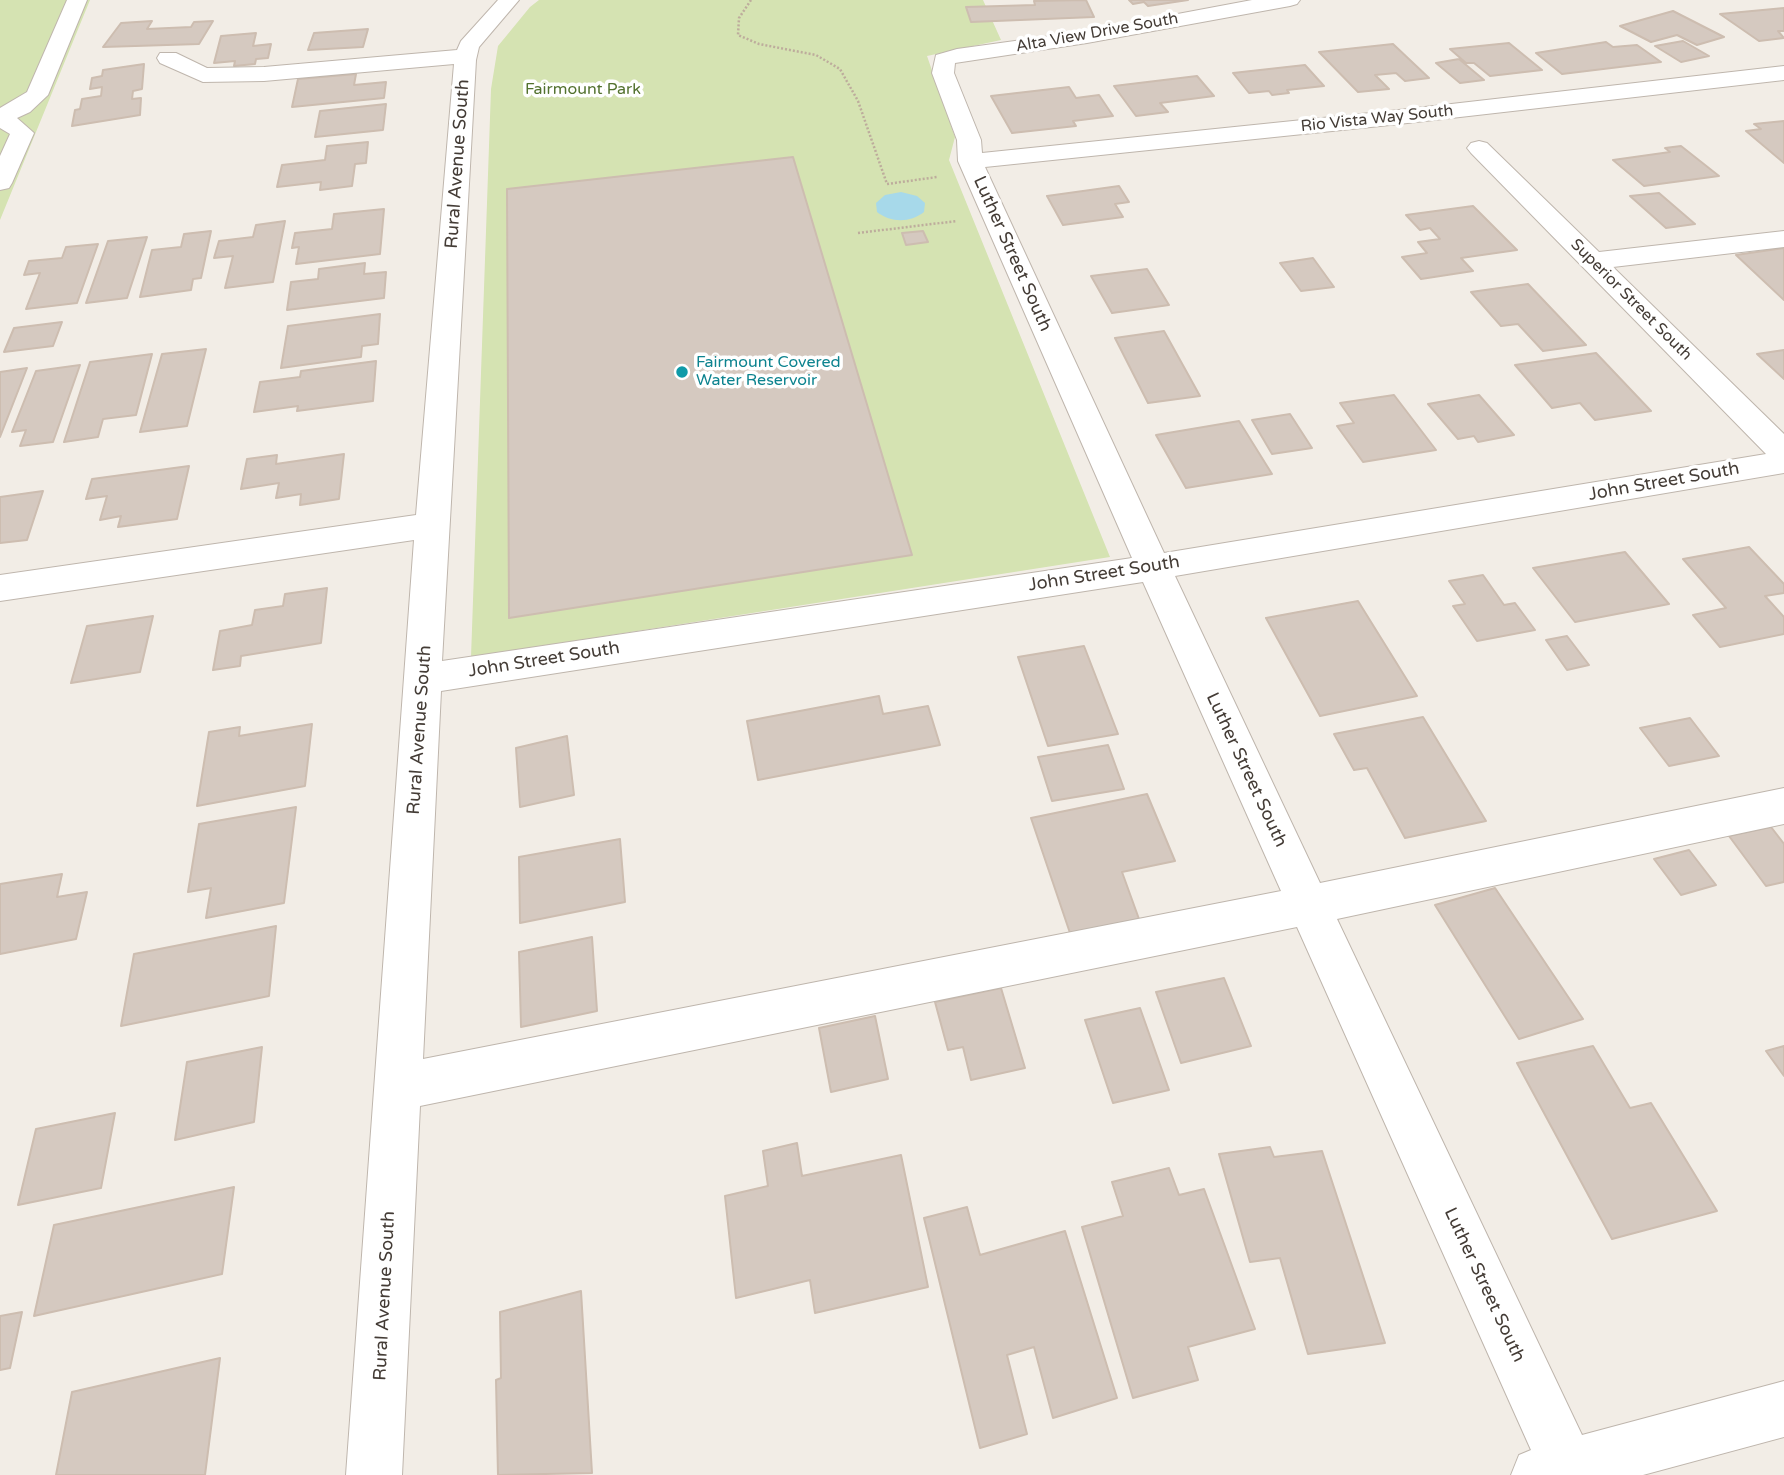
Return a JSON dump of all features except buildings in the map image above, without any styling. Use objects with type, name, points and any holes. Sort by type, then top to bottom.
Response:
[{"type":"street","points":[[0,118],[22,107],[37,95],[77,0]]},
{"type":"street","name":"Rural Avenue South","points":[[374,1475],[432,525],[466,56],[469,46],[509,0]]},
{"type":"street","name":"Alta View Drive South","points":[[944,60],[957,55],[1087,37],[1290,0]]},
{"type":"street","points":[[168,58],[203,75],[264,75],[466,56]]},
{"type":"street","name":"Luther Street South","points":[[944,60],[943,73],[969,140],[973,168],[1309,905],[1559,1473]]},
{"type":"street","name":"Rio Vista Way South","points":[[973,168],[1784,73]]},
{"type":"street","points":[[0,118],[22,133],[0,183]]},
{"type":"street","name":"Superior Street South","points":[[1479,148],[1784,453]]},
{"type":"street","points":[[1592,261],[1784,239]]},
{"type":"street","name":"John Street South","points":[[423,679],[1154,567],[1784,461]]},
{"type":"street","points":[[0,588],[432,525]]},
{"type":"street","points":[[398,1087],[1309,905],[1784,806]]},
{"type":"street","points":[[1559,1473],[1784,1409]]},
{"type":"path","points":[[751,0],[739,18],[738,35],[759,44],[816,55],[840,69],[858,101],[887,184],[973,168]]},
{"type":"path","points":[[858,233],[965,220]]},
{"type":"green space","points":[[0,0],[90,0],[0,220]]},
{"type":"green space","name":"Fairmount Park","points":[[539,0],[983,0],[1001,40],[927,56],[955,137],[949,160],[1110,557],[471,657],[491,89],[498,46]],"holes":[[[792,157],[912,555],[510,618],[507,189]]]},
{"type":"water","points":[[901,192],[917,196],[925,203],[924,212],[913,218],[900,220],[882,216],[877,212],[876,203],[885,195]]},
{"type":"place","name":"Fairmount Covered Water Reservoir","points":[[682,372]]}]
